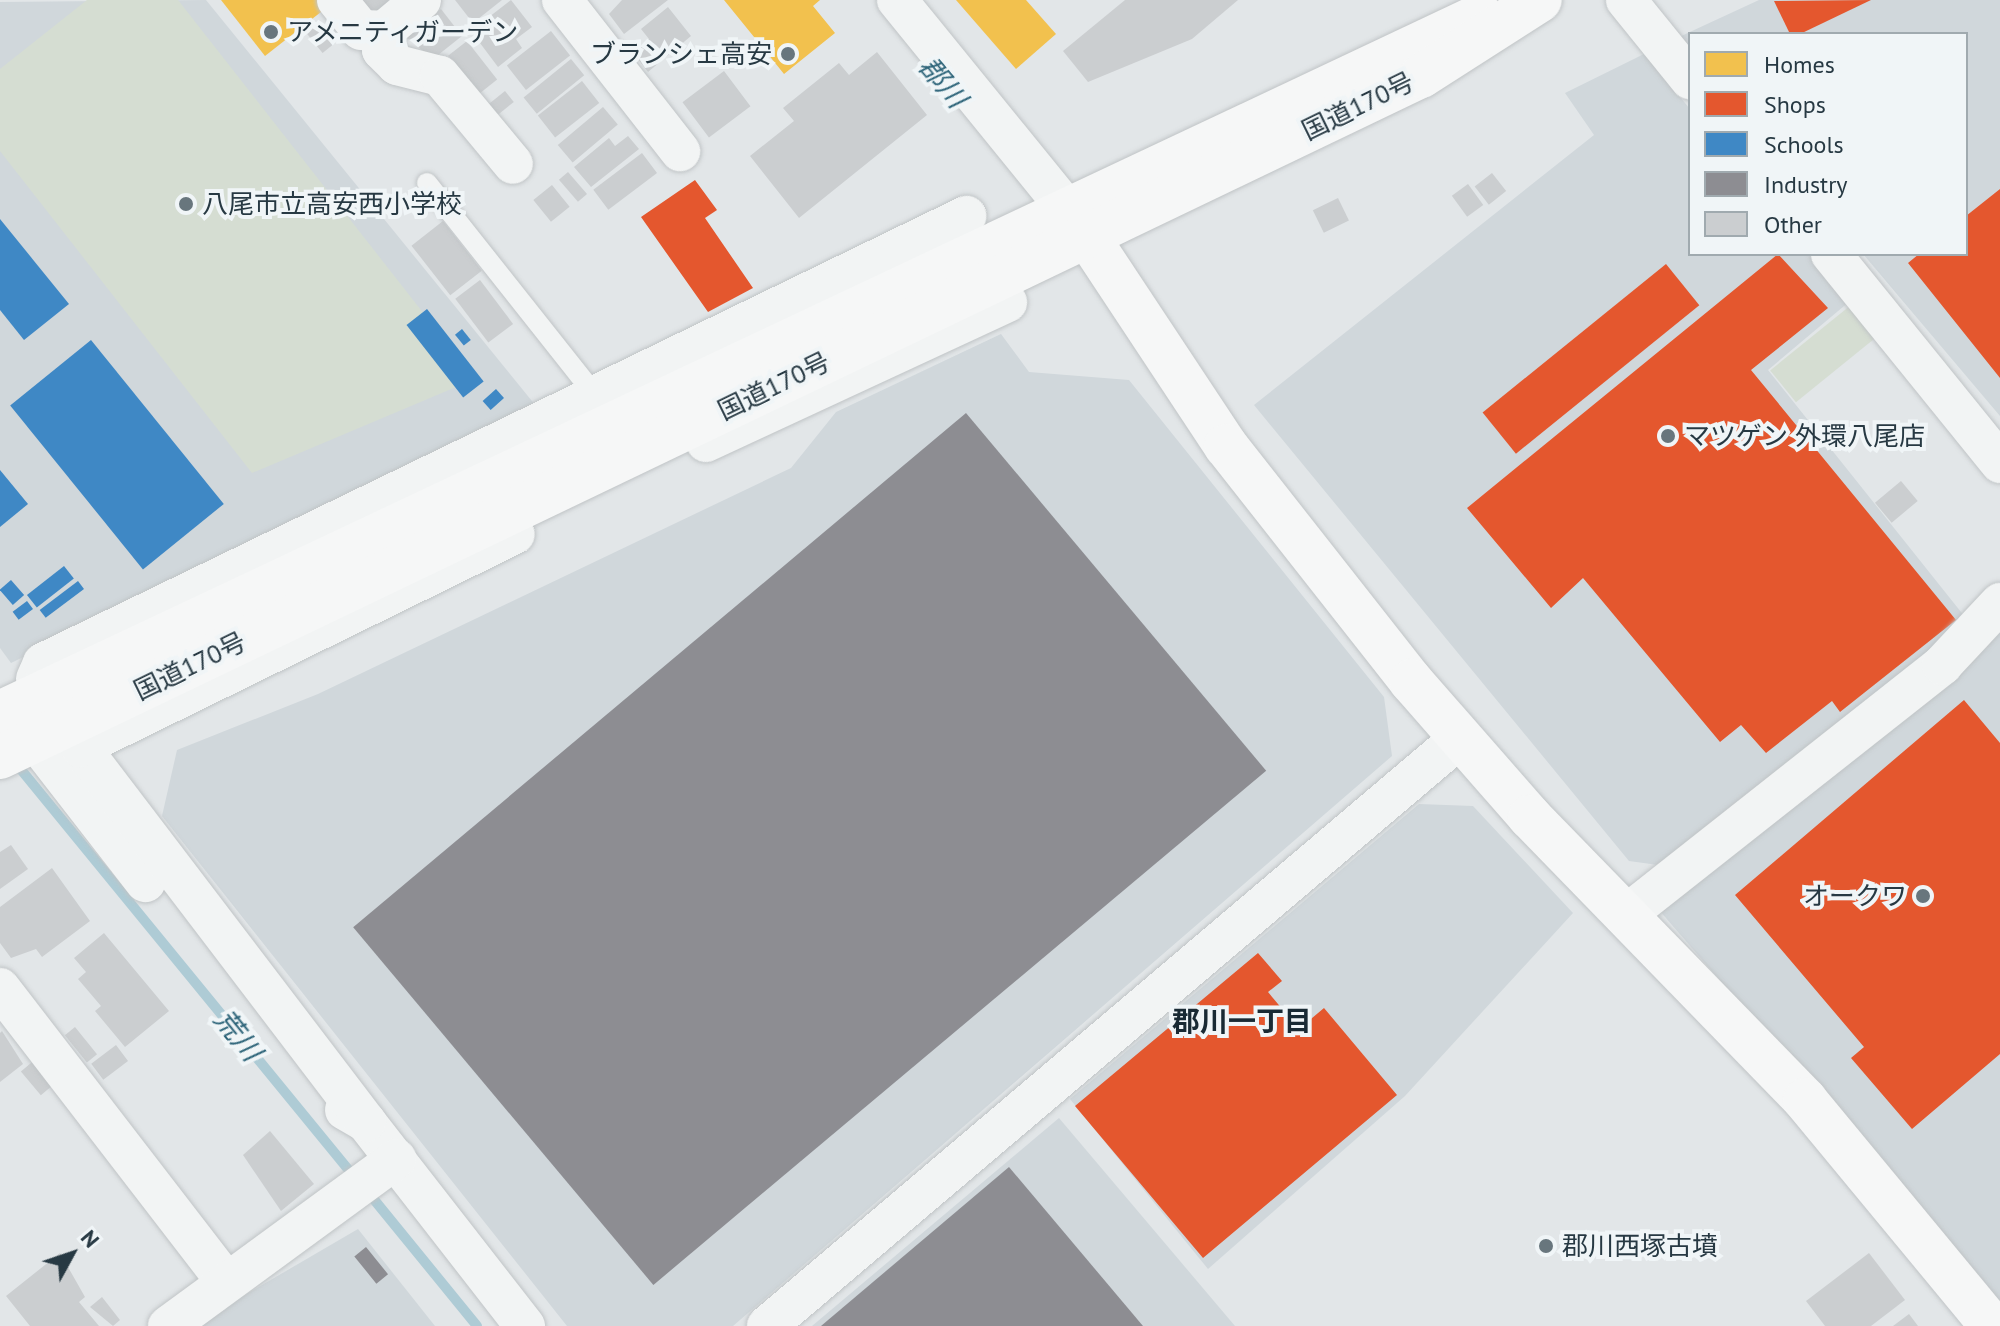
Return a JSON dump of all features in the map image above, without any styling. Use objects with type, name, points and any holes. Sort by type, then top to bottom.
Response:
[{"type":"main road","name":"国道170号","points":[[1076,221],[1412,42],[1518,0]]},
{"type":"main road","name":"国道170号","points":[[13,717],[1076,221],[1421,76],[1540,0]]},
{"type":"main road","points":[[1076,221],[1226,446],[1460,738],[1865,1167],[1992,1326]]},
{"type":"street","points":[[337,0],[361,30],[384,31],[421,0]]},
{"type":"street","points":[[562,0],[680,151]]},
{"type":"street","points":[[897,0],[1076,221]]},
{"type":"street","points":[[1626,0],[1688,77]]},
{"type":"street","points":[[384,31],[382,50],[397,65],[440,76],[513,164]]},
{"type":"street","points":[[525,1326],[373,1178],[366,1122],[80,747],[616,438],[966,216]]},
{"type":"street","points":[[1833,256],[2000,463]]},
{"type":"street","points":[[366,1122],[325,1098],[13,717],[43,663],[616,438],[1007,302]]},
{"type":"street","points":[[1627,914],[1942,665],[2000,603]]},
{"type":"street","points":[[767,1326],[1460,738]]},
{"type":"street","points":[[0,988],[225,1280]]},
{"type":"street","points":[[168,1326],[225,1280],[373,1178]]},
{"type":"lane","points":[[427,183],[616,438]]},
{"type":"shaded area","points":[[87,0],[178,0],[475,379],[252,473],[0,151],[0,69]]},
{"type":"shaded area","name":"八尾市立高安西小学校","points":[[206,0],[536,406],[11,663],[0,648],[0,2]]},
{"type":"shaded area","points":[[1759,0],[2000,0],[2000,416],[1865,256],[1968,256],[1968,32],[1690,32]]},
{"type":"shaded area","points":[[1688,33],[1688,48],[1679,37]]},
{"type":"shaded area","points":[[1644,54],[1688,107],[1688,256],[1813,256],[1850,301],[1768,370],[1965,617],[1930,660],[1658,865],[1629,861],[1254,405],[1594,135],[1565,93]]},
{"type":"shaded area","points":[[1851,305],[1877,337],[1796,402],[1770,370]]},
{"type":"shaded area","points":[[1001,334],[1029,372],[1129,380],[1384,697],[1392,756],[733,1326],[567,1326],[162,816],[177,750],[318,694],[791,468],[836,412]]},
{"type":"shaded area","points":[[2000,628],[2000,1304],[1659,910]]},
{"type":"shaded area","points":[[1419,804],[1473,806],[1573,913],[1405,1096],[1208,1269],[1070,1099]]},
{"type":"shaded area","points":[[1059,1118],[1235,1326],[812,1326]]},
{"type":"shaded area","points":[[358,1229],[435,1326],[200,1326],[226,1306]]},
{"type":"building: Homes","name":"アメニティガーデン","points":[[221,0],[320,0],[326,8],[265,56]]},
{"type":"building: Homes","name":"ブランシェ高安","points":[[724,0],[820,0],[813,6],[835,33],[784,74]]},
{"type":"building: Homes","points":[[956,0],[1026,0],[1056,34],[1016,69]]},
{"type":"building: Shops","points":[[1871,0],[1804,32],[1789,32],[1774,1]]},
{"type":"building: Shops","points":[[695,180],[717,210],[705,218],[753,288],[708,312],[641,217]]},
{"type":"building: Shops","points":[[2000,189],[2000,378],[1908,263],[1917,256],[1968,256],[1968,214]]},
{"type":"building: Shops","points":[[1776,256],[1780,256],[1828,308],[1751,370],[1956,620],[1840,712],[1832,701],[1766,753],[1741,725],[1720,742],[1583,578],[1551,608],[1467,508]]},
{"type":"building: Shops","points":[[1666,264],[1699,305],[1516,454],[1483,413]]},
{"type":"building: Shops","points":[[1964,700],[2000,743],[2000,1054],[1912,1129],[1851,1058],[1864,1047],[1735,895]]},
{"type":"building: Shops","points":[[1258,953],[1282,981],[1268,992],[1299,1029],[1324,1008],[1397,1095],[1203,1258],[1075,1106]]},
{"type":"building: Schools","points":[[0,219],[69,304],[24,340],[0,310]]},
{"type":"building: Schools","points":[[427,309],[484,381],[463,398],[407,325]]},
{"type":"building: Schools","points":[[462,329],[471,340],[464,346],[455,335]]},
{"type":"building: Schools","points":[[91,340],[224,504],[143,569],[10,405]]},
{"type":"building: Schools","points":[[496,389],[504,398],[491,410],[483,401]]},
{"type":"building: Schools","points":[[0,470],[28,504],[0,527]]},
{"type":"building: Schools","points":[[64,566],[74,579],[37,608],[27,595]]},
{"type":"building: Schools","points":[[11,580],[24,595],[13,605],[0,590]]},
{"type":"building: Schools","points":[[78,581],[84,589],[46,618],[40,610]]},
{"type":"building: Schools","points":[[27,601],[33,609],[19,620],[13,612]]},
{"type":"building: Industry","points":[[966,413],[1266,771],[653,1285],[353,927]]},
{"type":"building: Industry","points":[[1009,1167],[1143,1326],[821,1326]]},
{"type":"building: Industry","points":[[366,1247],[388,1274],[376,1284],[354,1256]]},
{"type":"building: Other","points":[[357,0],[388,0],[393,7],[370,15]]},
{"type":"building: Other","points":[[455,0],[502,0],[473,23]]},
{"type":"building: Other","points":[[511,0],[532,27],[516,39],[522,48],[498,67],[471,31]]},
{"type":"building: Other","points":[[622,0],[668,0],[624,34],[609,14]]},
{"type":"building: Other","points":[[1125,0],[1238,0],[1192,39],[1088,82],[1063,51]]},
{"type":"building: Other","points":[[668,7],[691,36],[648,72],[633,53],[649,39],[641,29]]},
{"type":"building: Other","points":[[441,9],[462,36],[433,59],[406,37]]},
{"type":"building: Other","points":[[318,22],[335,43],[323,53],[306,32]]},
{"type":"building: Other","points":[[551,31],[570,55],[526,90],[507,65]]},
{"type":"building: Other","points":[[467,41],[497,80],[478,94],[448,56]]},
{"type":"building: Other","points":[[877,52],[927,115],[799,218],[750,156],[794,121],[783,108],[839,63],[849,75]]},
{"type":"building: Other","points":[[571,59],[584,75],[537,114],[524,97]]},
{"type":"building: Other","points":[[724,71],[750,106],[709,137],[682,102]]},
{"type":"building: Other","points":[[582,81],[599,103],[555,138],[538,115]]},
{"type":"building: Other","points":[[505,91],[514,102],[494,118],[485,107]]},
{"type":"building: Other","points":[[603,107],[618,125],[573,163],[558,145]]},
{"type":"building: Other","points":[[628,136],[639,149],[591,187],[574,167],[609,138],[615,146]]},
{"type":"building: Other","points":[[642,153],[657,173],[608,210],[593,190]]},
{"type":"building: Other","points":[[568,172],[587,194],[578,202],[559,180]]},
{"type":"building: Other","points":[[1492,173],[1506,191],[1489,205],[1475,187]]},
{"type":"building: Other","points":[[1468,184],[1483,205],[1467,217],[1452,196]]},
{"type":"building: Other","points":[[552,185],[570,207],[551,222],[533,200]]},
{"type":"building: Other","points":[[1338,198],[1349,220],[1324,233],[1313,210]]},
{"type":"building: Other","points":[[443,221],[482,271],[450,295],[411,246]]},
{"type":"building: Other","points":[[480,280],[513,324],[488,343],[455,299]]},
{"type":"building: Other","points":[[1901,481],[1918,501],[1892,523],[1875,503]]},
{"type":"building: Other","points":[[11,845],[28,869],[0,889],[0,852]]},
{"type":"building: Other","points":[[52,868],[90,921],[42,957],[36,949],[11,958],[0,943],[0,907]]},
{"type":"building: Other","points":[[104,933],[169,1011],[125,1047],[95,1011],[101,1006],[78,979],[86,972],[74,958]]},
{"type":"building: Other","points":[[75,1027],[97,1054],[87,1062],[65,1035]]},
{"type":"building: Other","points":[[2,1031],[23,1064],[0,1082],[0,1033]]},
{"type":"building: Other","points":[[116,1045],[128,1061],[103,1080],[91,1064]]},
{"type":"building: Other","points":[[37,1058],[57,1082],[41,1095],[21,1071]]},
{"type":"building: Other","points":[[270,1131],[314,1184],[281,1211],[243,1155]]},
{"type":"building: Other","points":[[60,1253],[85,1297],[79,1302],[99,1326],[30,1326],[6,1296]]},
{"type":"building: Other","points":[[1869,1253],[1905,1300],[1871,1326],[1825,1326],[1806,1301]]},
{"type":"building: Other","points":[[102,1297],[120,1320],[113,1326],[90,1307]]},
{"type":"building: Other","points":[[1909,1314],[1918,1326],[1893,1326]]},
{"type":"waterway","name":"荒川","points":[[14,761],[356,1179]]},
{"type":"waterway","name":"荒川","points":[[367,1191],[477,1326]]},
{"type":"place","name":"アメニティガーデン","points":[[271,32]]},
{"type":"place","name":"ブランシェ高安","points":[[788,54]]},
{"type":"place","name":"八尾市立高安西小学校","points":[[186,204]]},
{"type":"place","name":"マツゲン 外環八尾店","points":[[1668,436]]},
{"type":"place","name":"オークワ","points":[[1923,896]]},
{"type":"place","name":"郡川西塚古墳","points":[[1546,1246]]},
{"type":"district","name":"郡川一丁目","points":[[1242,1021]]},
{"type":"water label","name":"郡川","points":[[943,82]]}]
